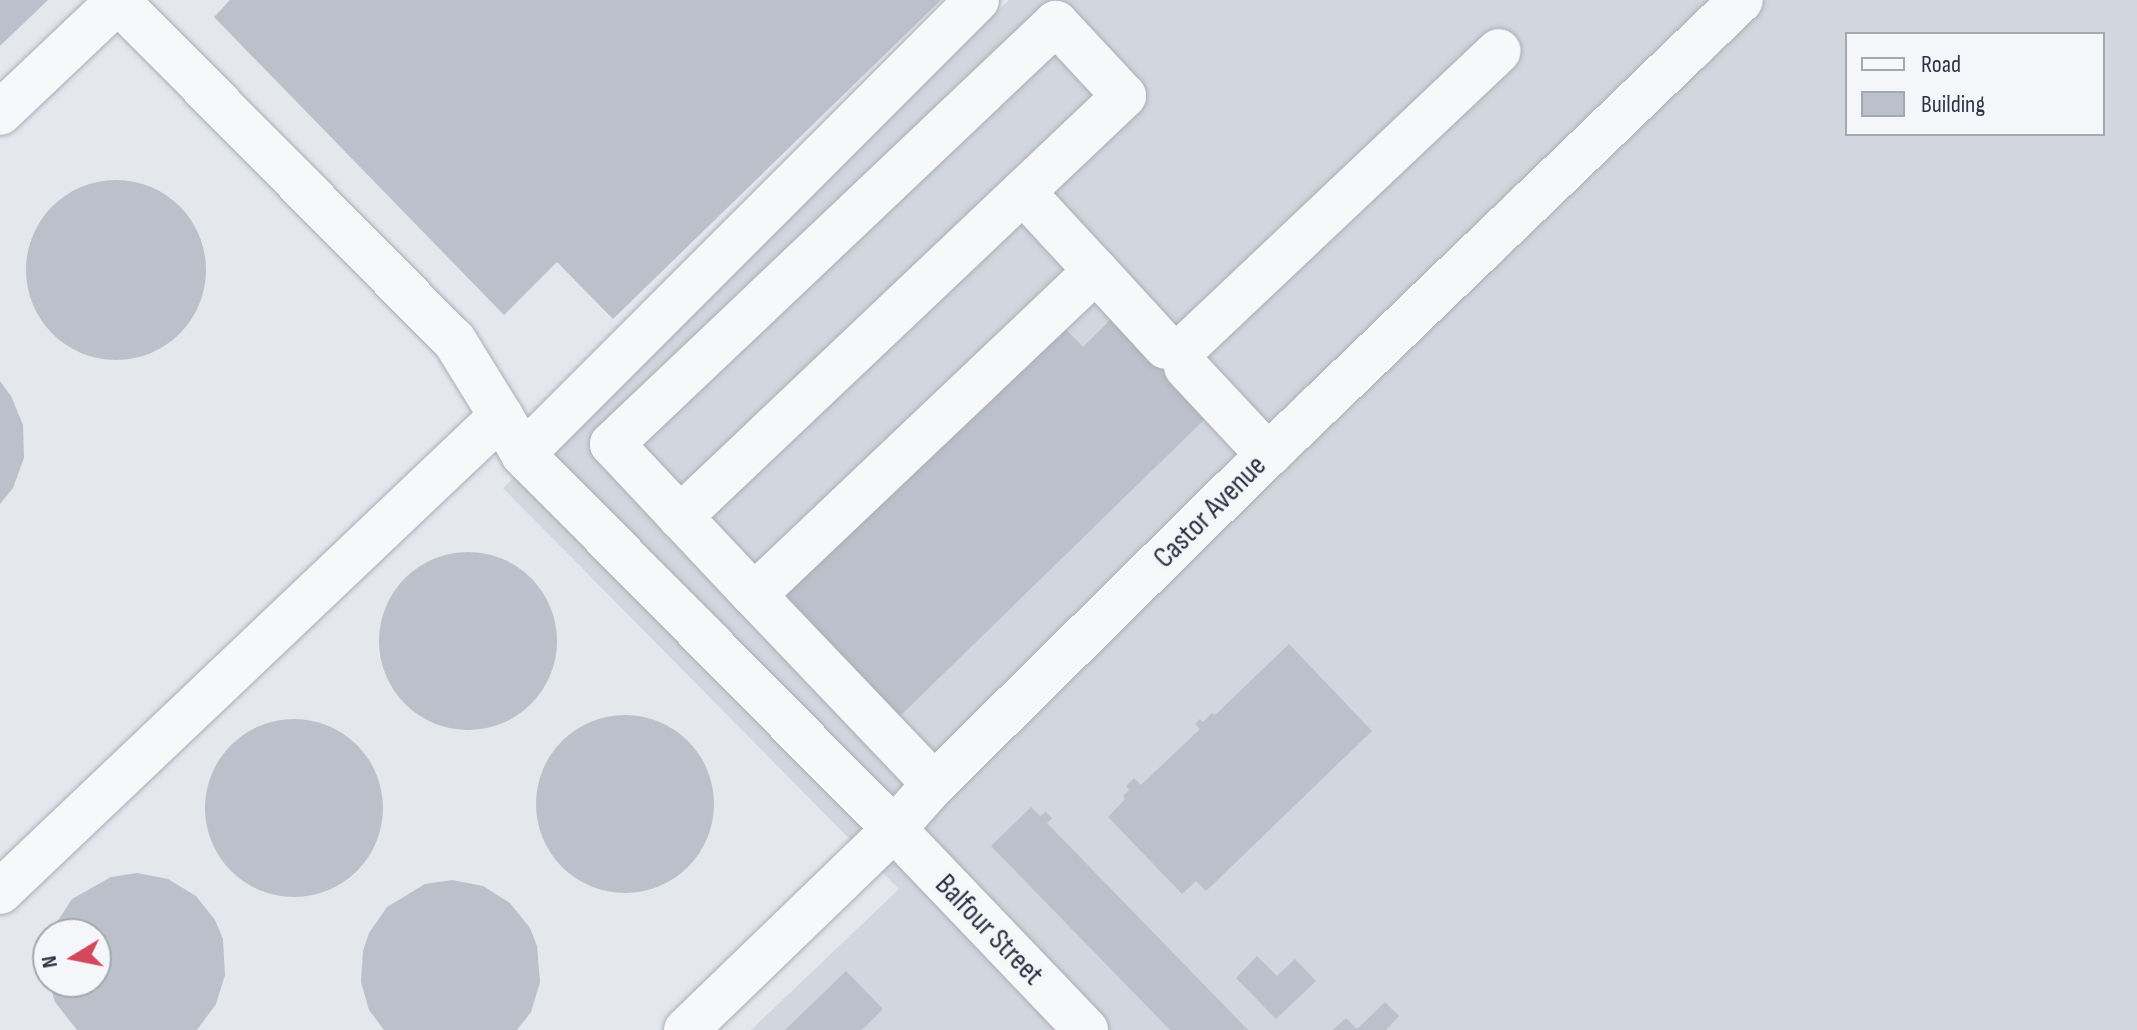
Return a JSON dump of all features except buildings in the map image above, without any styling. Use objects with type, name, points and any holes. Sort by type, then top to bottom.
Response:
[{"type":"street","points":[[0,113],[118,0]]},
{"type":"street","name":"Balfour Street","points":[[118,0],[454,340],[523,454],[894,829],[1086,1030]]},
{"type":"street","points":[[523,454],[977,0]]},
{"type":"street","name":"Castor Avenue","points":[[686,1030],[894,829],[934,784],[1268,455],[1741,0]]},
{"type":"street","points":[[680,517],[1124,96],[1056,23],[612,444],[680,517],[934,784]]},
{"type":"street","points":[[1181,352],[1499,51]]},
{"type":"street","points":[[1023,192],[1096,271],[1181,352],[1268,455]]},
{"type":"street","points":[[754,595],[1096,271]]},
{"type":"street","points":[[0,892],[501,416]]},
{"type":"street","points":[[598,529],[644,478]]},
{"type":"shaded area","points":[[1009,0],[2137,0],[2137,1030],[751,1030],[899,889],[503,488]]}]
